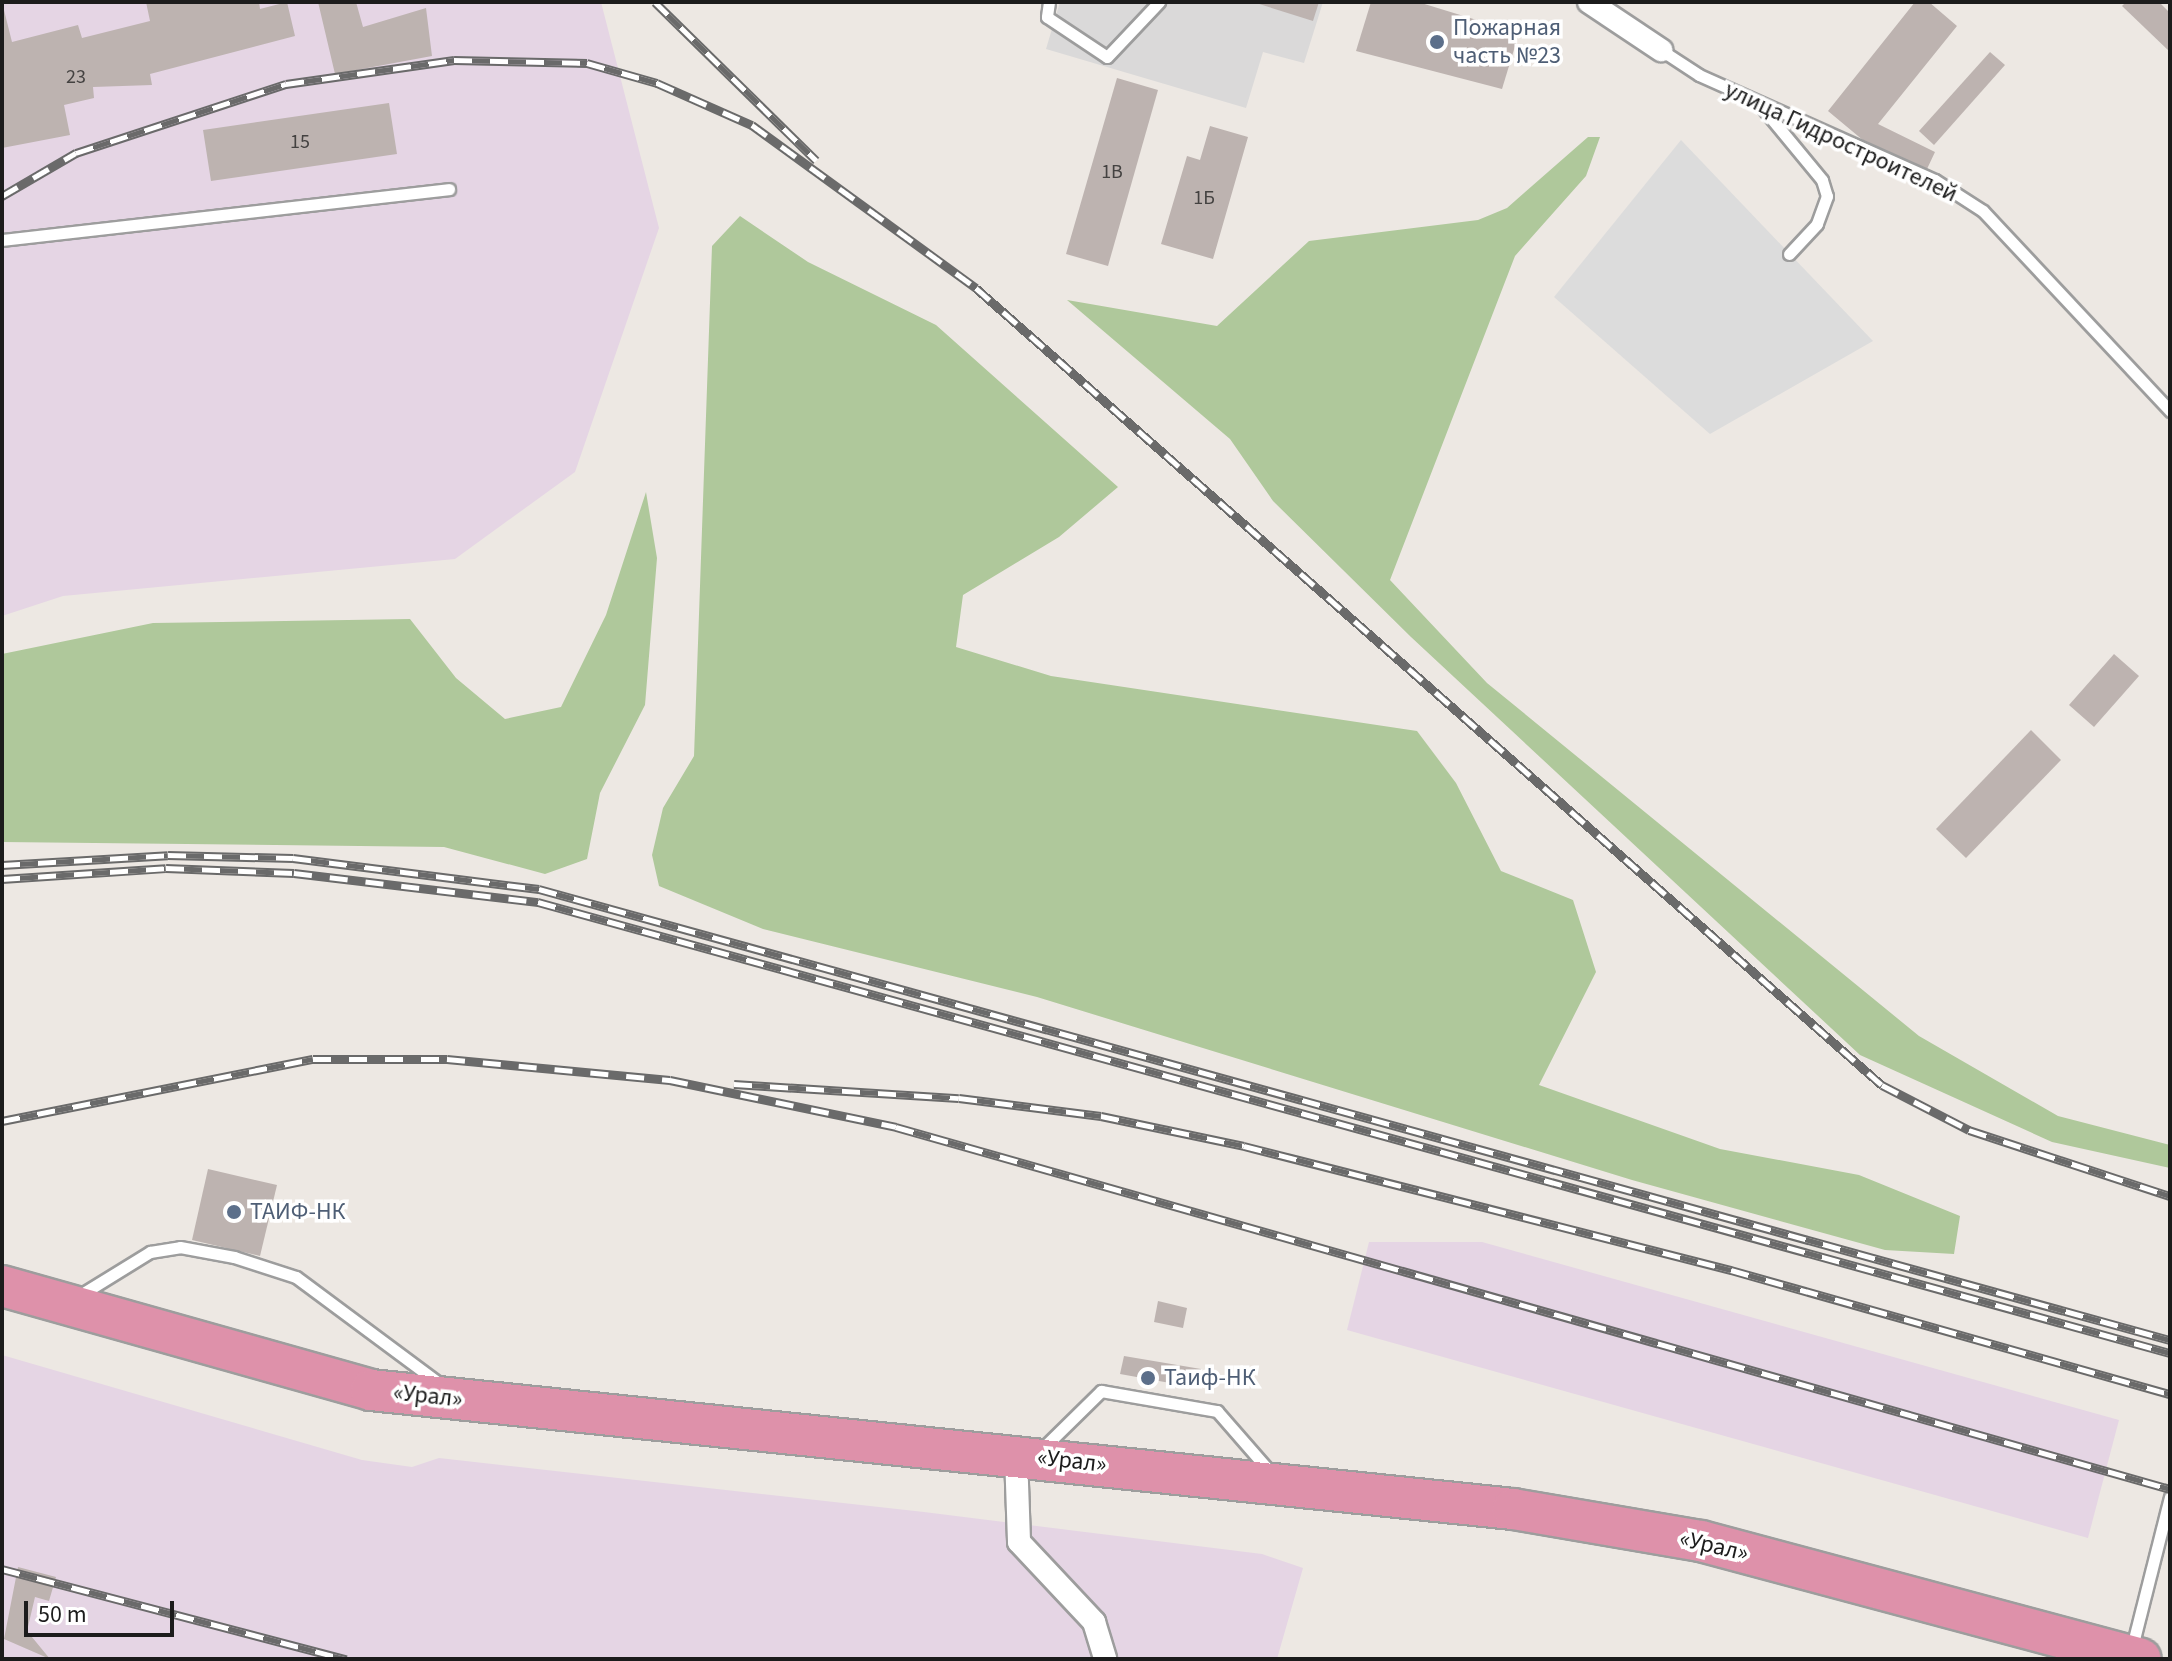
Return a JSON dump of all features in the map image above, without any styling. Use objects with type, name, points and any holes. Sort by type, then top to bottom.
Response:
[{"type":"highway","name":"«Урал»","points":[[2,1286],[64,1306],[371,1390],[1513,1509],[1701,1541],[2133,1658]]},
{"type":"street","name":"улица Гидростроителей","points":[[1589,2],[1661,50]]},
{"type":"street","points":[[1025,1456],[1019,1542],[1094,1622],[1105,1659]]},
{"type":"lane","points":[[1049,2],[1047,17],[1107,57],[1159,2]]},
{"type":"lane","name":"улица Гидростроителей","points":[[1661,50],[1758,102],[1935,180],[1983,211],[2170,411]]},
{"type":"lane","points":[[1758,102],[1822,180],[1827,196],[1817,224],[1789,254]]},
{"type":"lane","points":[[2,240],[449,189]]},
{"type":"lane","points":[[64,1306],[150,1252],[180,1247],[234,1257],[296,1277],[458,1399]]},
{"type":"lane","points":[[1025,1456],[1101,1391],[1217,1411],[1281,1483]]},
{"type":"lane","points":[[2133,1658],[2170,1497]]},
{"type":"shaded area","points":[[2,2],[601,2],[659,228],[575,472],[455,559],[63,596],[2,616]]},
{"type":"shaded area","points":[[1060,2],[1323,2],[1304,63],[1263,52],[1246,108],[1046,49]]},
{"type":"shaded area","points":[[1681,140],[1873,341],[1710,434],[1554,297]]},
{"type":"shaded area","points":[[1369,1242],[1482,1242],[2119,1420],[2088,1538],[1347,1330]]},
{"type":"shaded area","points":[[2,1355],[362,1460],[412,1467],[439,1458],[924,1512],[1262,1554],[1303,1568],[1277,1659],[2,1659]]},
{"type":"green space","points":[[1588,137],[1600,137],[1586,176],[1515,256],[1390,580],[1487,683],[1919,1036],[2058,1116],[2170,1145],[2170,1168],[2052,1142],[1860,1055],[1411,637],[1273,501],[1230,439],[1067,300],[1217,326],[1309,241],[1478,220],[1507,208]]},
{"type":"green space","points":[[740,216],[808,262],[936,325],[1118,487],[1059,537],[963,595],[956,647],[1051,676],[1417,731],[1456,783],[1501,871],[1573,900],[1596,972],[1539,1085],[1720,1149],[1859,1175],[1960,1216],[1954,1254],[1885,1250],[1632,1180],[1037,997],[763,929],[659,886],[652,855],[663,808],[694,756],[712,246]]},
{"type":"green space","points":[[646,492],[657,558],[645,705],[600,793],[587,859],[545,874],[444,847],[2,842],[2,654],[153,623],[410,619],[456,678],[505,719],[561,707],[606,615]]},
{"type":"building","points":[[2,2],[12,42],[78,25],[82,38],[150,21],[146,2],[259,2],[260,9],[287,2],[295,36],[150,74],[152,85],[93,87],[94,98],[64,105],[70,135],[2,148]]},
{"type":"building","points":[[318,2],[356,2],[363,27],[426,8],[432,56],[335,74]]},
{"type":"building","points":[[1253,2],[1319,2],[1313,21]]},
{"type":"building","name":"Пожарная часть №23","points":[[1371,2],[1418,2],[1519,33],[1502,89],[1356,51]]},
{"type":"building","points":[[1915,2],[1929,2],[1957,26],[1878,124],[1935,152],[1927,169],[1864,141],[1828,111]]},
{"type":"building","points":[[2126,2],[2159,2],[2170,13],[2170,52],[2122,6]]},
{"type":"building","points":[[1990,52],[2005,65],[1934,145],[1919,131]]},
{"type":"building","points":[[1117,78],[1158,90],[1108,266],[1066,254]]},
{"type":"building","points":[[389,103],[397,154],[211,181],[203,130]]},
{"type":"building","points":[[1210,126],[1248,137],[1213,259],[1161,244],[1187,156],[1200,160]]},
{"type":"building","points":[[2114,654],[2139,676],[2094,727],[2069,705]]},
{"type":"building","points":[[2031,730],[2061,760],[1966,858],[1936,829]]},
{"type":"building","name":"ТАИФ-НК","points":[[208,1169],[277,1185],[260,1256],[192,1240]]},
{"type":"building","points":[[1158,1301],[1187,1308],[1183,1328],[1154,1322]]},
{"type":"building","points":[[1124,1356],[1201,1369],[1198,1388],[1120,1374]]},
{"type":"building","points":[[18,1567],[56,1577],[49,1601],[35,1597],[27,1631],[50,1659],[4,1639]]},
{"type":"railway","points":[[655,2],[816,160]]},
{"type":"railway","points":[[2,196],[76,153],[286,84],[454,60],[587,63],[657,83],[752,125],[976,288],[1882,1085],[1969,1130],[2170,1196]]},
{"type":"railway","points":[[2,865],[168,855],[293,858],[539,889],[2170,1340]]},
{"type":"railway","points":[[2,879],[166,868],[294,873],[538,902],[2170,1353]]},
{"type":"railway","points":[[2,1121],[313,1059],[447,1059],[670,1080],[896,1127],[2170,1489]]},
{"type":"railway","points":[[734,1084],[959,1098],[1101,1116],[1244,1146],[1731,1270],[2170,1394]]},
{"type":"railway","points":[[2,1569],[346,1659]]},
{"type":"place","name":"Пожарная часть №23","points":[[1437,42]]},
{"type":"place","name":"ТАИФ-НК","points":[[234,1212]]},
{"type":"place","name":"Таиф-НК","points":[[1148,1378]]}]
